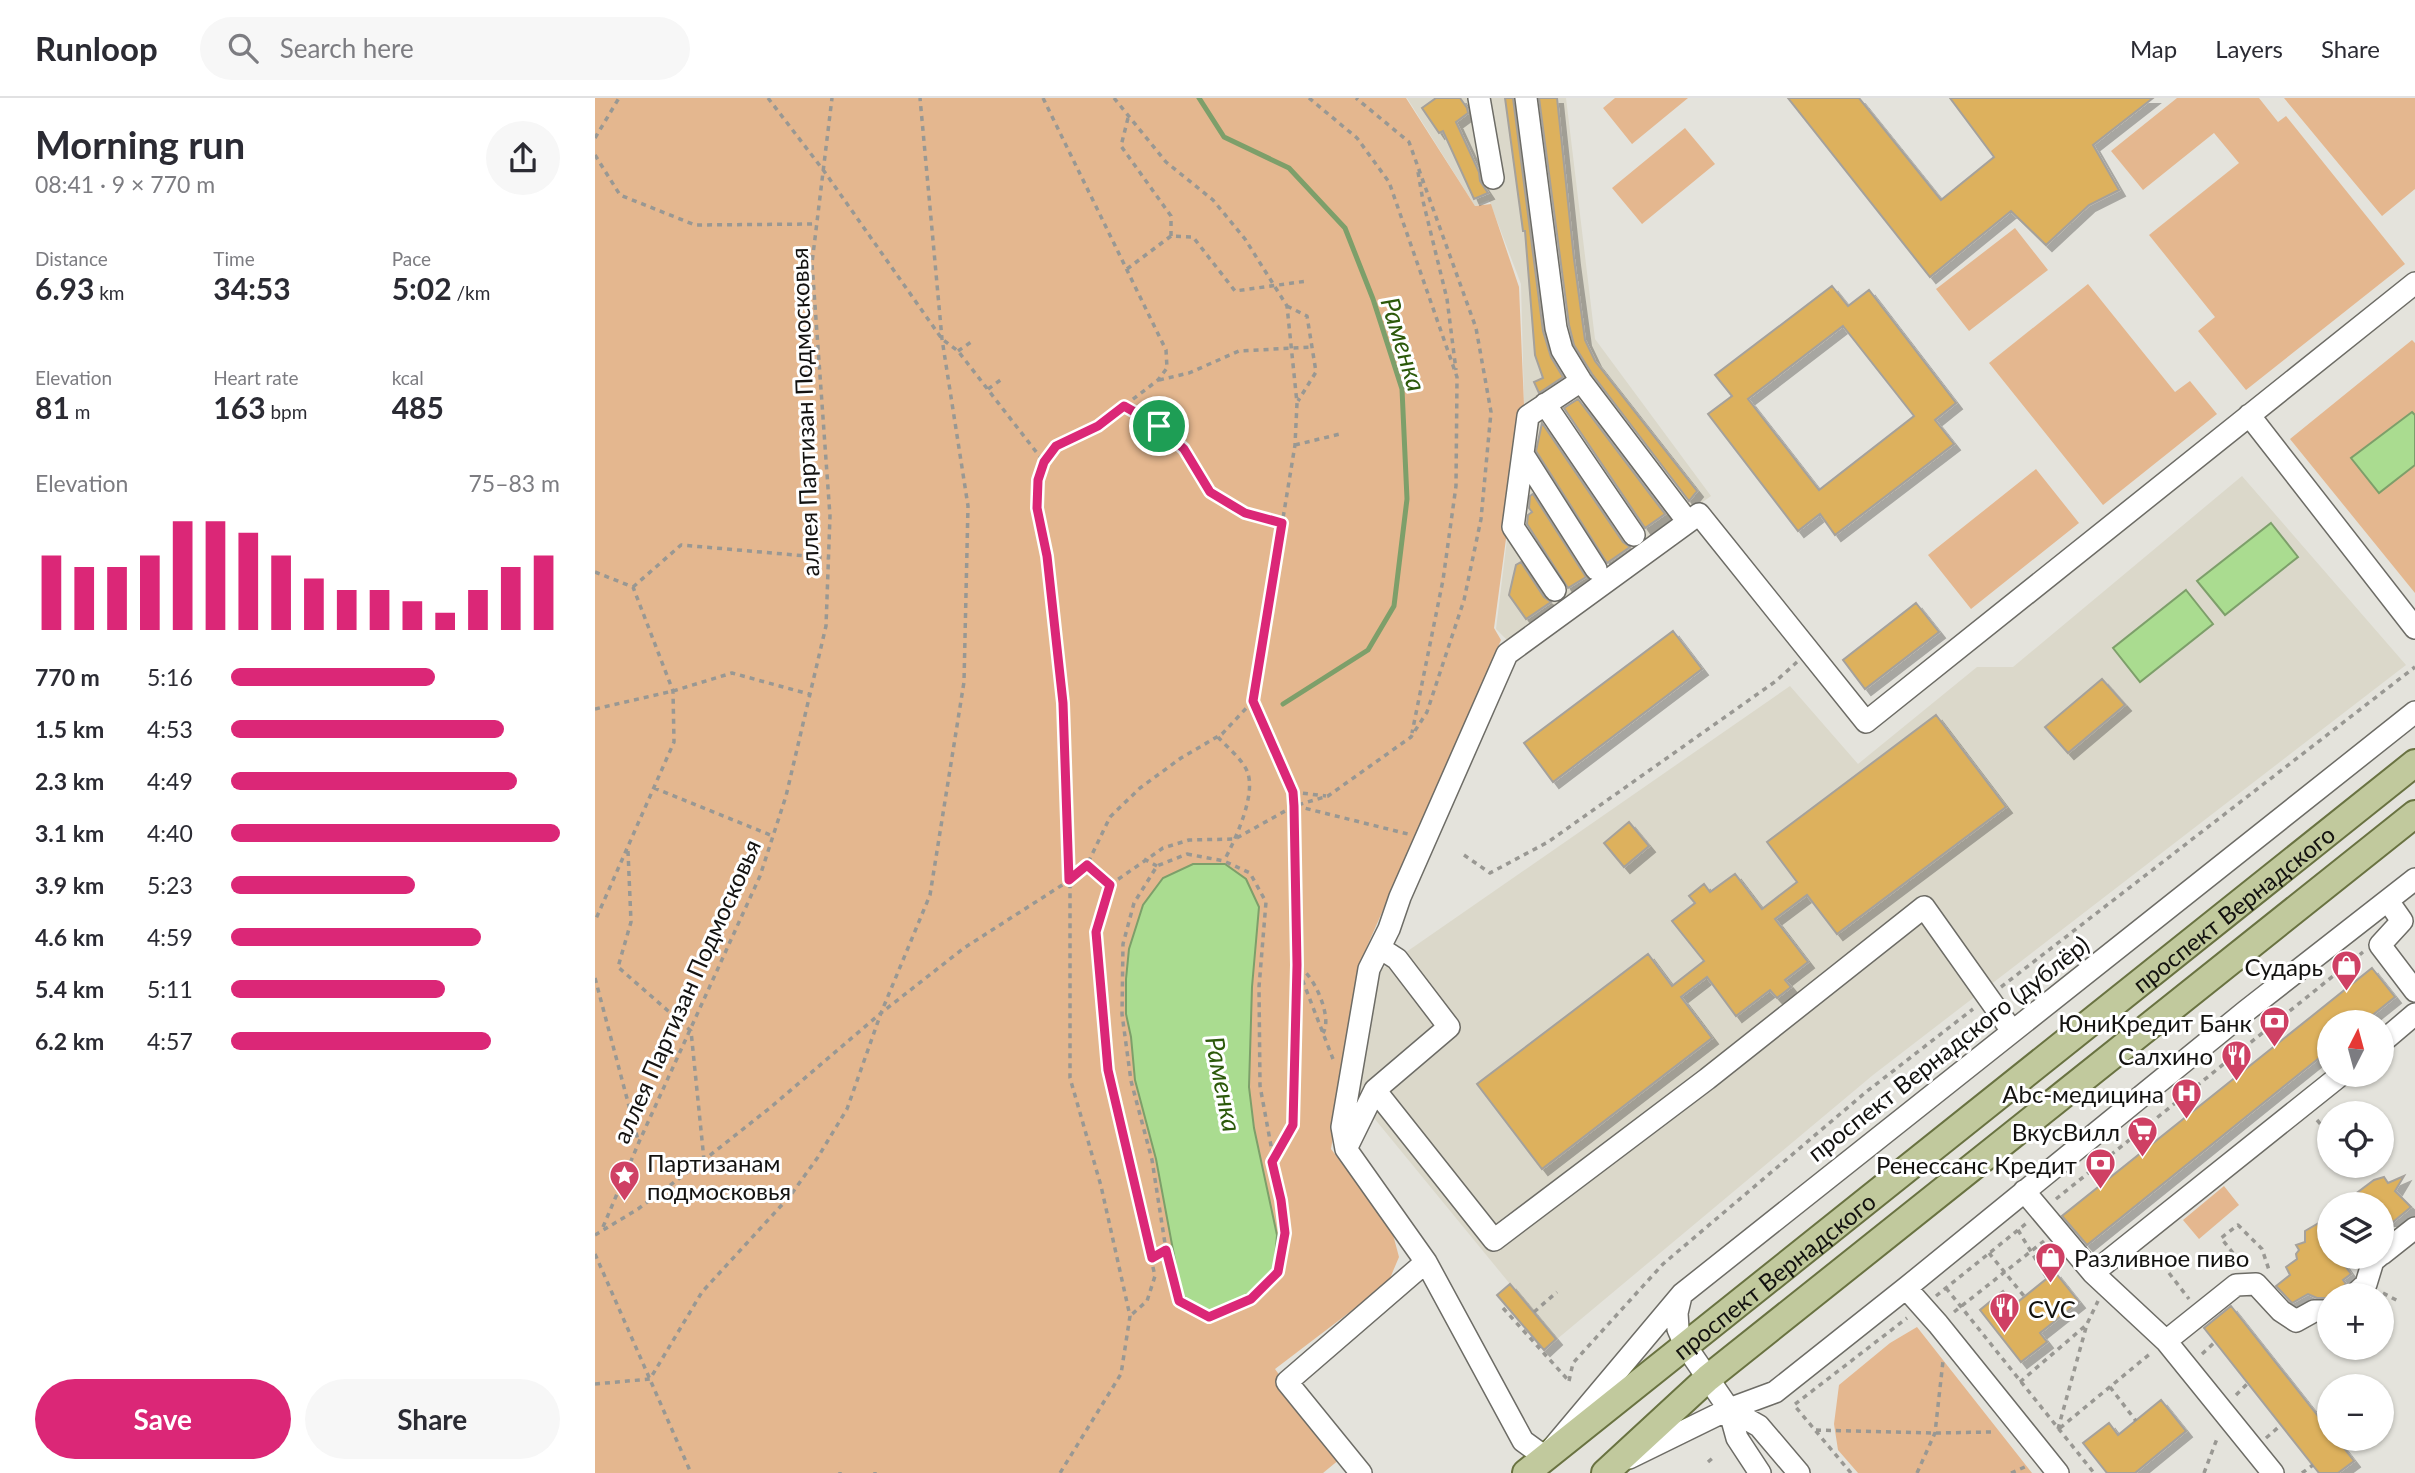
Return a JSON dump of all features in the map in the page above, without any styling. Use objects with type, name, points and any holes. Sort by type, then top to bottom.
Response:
[{"type":"main road","name":"проспект Вернадского","points":[[1535,1465],[2415,763]]},
{"type":"main road","name":"проспект Вернадского","points":[[1611,1468],[1708,1378],[2415,814]]},
{"type":"street","points":[[1479,98],[1493,178]]},
{"type":"street","points":[[1526,98],[1556,328],[1562,349],[1581,380],[1689,522]]},
{"type":"street","points":[[1535,1465],[1426,1262],[1346,1149],[1342,1127],[1369,969],[1507,654],[1699,514],[1865,722],[2415,283]]},
{"type":"street","points":[[1555,590],[1513,527],[1528,416],[1581,380]]},
{"type":"street","points":[[1545,404],[1634,535]]},
{"type":"street","points":[[2249,415],[2415,628]]},
{"type":"street","points":[[1524,456],[1596,569]]},
{"type":"street","name":"проспект Вернадского (дублёр)","points":[[1535,1465],[1682,1293],[2415,712]]},
{"type":"street","points":[[1611,1468],[1729,1409],[1775,1392],[2415,879]]},
{"type":"street","points":[[2388,901],[2402,921],[2380,945],[2415,991]]},
{"type":"street","points":[[1375,1090],[1494,1240],[1707,1079],[1924,907],[2012,1031]]},
{"type":"street","points":[[1346,1149],[1375,1090],[1449,1027],[1397,959],[1380,948]]},
{"type":"street","points":[[2394,1032],[2415,1014]]},
{"type":"street","points":[[2099,1279],[2326,1087]]},
{"type":"street","points":[[2024,1191],[2099,1279],[2166,1341],[2273,1473]]},
{"type":"street","points":[[2394,1244],[2415,1228]]},
{"type":"street","points":[[1361,1473],[1287,1382],[1426,1262]]},
{"type":"street","points":[[2166,1341],[2236,1285],[2256,1284],[2281,1311],[2296,1321],[2317,1311]]},
{"type":"street","points":[[1906,1288],[2058,1473]]},
{"type":"street","points":[[1682,1293],[1677,1312],[1678,1329],[1685,1345],[1729,1409],[1737,1438],[1760,1473]]},
{"type":"street","points":[[1729,1409],[1759,1426],[1799,1473]]},
{"type":"path","points":[[595,138],[619,98]]},
{"type":"path","points":[[768,98],[824,171],[941,339],[958,351],[1044,462]]},
{"type":"path","name":"аллея Партизан Подмосковья","points":[[603,1229],[639,1142],[760,876],[786,796],[826,626],[830,516],[812,263],[832,98]]},
{"type":"path","points":[[650,1379],[702,1292],[790,1196],[847,1110],[881,1013],[930,895],[964,682],[968,506],[941,339],[920,98]]},
{"type":"path","points":[[1043,98],[1166,350],[1167,368],[1158,380],[1098,426],[1056,446],[1044,462],[1038,480],[1037,508],[1047,556],[1063,703],[1069,880],[1070,1077],[1101,1186],[1130,1316],[1121,1374],[1060,1473]]},
{"type":"path","points":[[1114,98],[1166,162],[1213,200],[1245,239],[1287,306],[1297,403],[1295,445],[1253,701],[1293,792],[1294,806],[1297,965],[1293,1125],[1272,1162]]},
{"type":"path","points":[[1309,98],[1357,138],[1389,182],[1457,377]]},
{"type":"path","points":[[1130,1316],[1147,1301],[1155,1276],[1108,1070],[1096,932],[1110,885],[1163,848],[1189,840],[1235,839],[1294,806],[1328,796],[1411,737],[1427,712],[1464,600],[1481,519],[1491,412],[1476,328],[1409,142],[1356,98]]},
{"type":"path","points":[[1128,118],[1121,146],[1171,216],[1171,236]]},
{"type":"path","points":[[595,155],[620,195],[695,225],[817,224]]},
{"type":"path","points":[[1411,737],[1443,580],[1456,486],[1457,377],[1447,299],[1423,201],[1417,163]]},
{"type":"path","points":[[1127,270],[1171,236],[1193,237],[1235,291],[1307,281]]},
{"type":"path","points":[[1287,306],[1307,316],[1316,372],[1297,403]]},
{"type":"path","points":[[958,351],[974,340]]},
{"type":"path","points":[[1158,380],[1189,373],[1240,351],[1312,347]]},
{"type":"path","points":[[988,389],[1002,379]]},
{"type":"path","points":[[1124,406],[1159,426],[1184,449],[1210,492],[1245,513],[1282,523]]},
{"type":"path","points":[[1295,445],[1340,434]]},
{"type":"path","points":[[633,587],[681,545],[829,558]]},
{"type":"path","points":[[595,572],[633,587],[673,691],[674,743],[595,921]]},
{"type":"path","points":[[1464,855],[1490,873],[1548,842],[1776,681],[1809,652]]},
{"type":"path","points":[[595,709],[673,691],[732,673],[810,694]]},
{"type":"path","points":[[595,1235],[638,1209],[704,1160],[964,948],[1069,880],[1087,865],[1110,817],[1140,788],[1181,758],[1218,737],[1253,701]]},
{"type":"path","points":[[1218,737],[1247,770],[1250,784],[1235,839],[1224,861]]},
{"type":"path","points":[[654,788],[773,836]]},
{"type":"path","points":[[1293,792],[1328,796]]},
{"type":"path","points":[[1294,806],[1427,839]]},
{"type":"path","points":[[628,848],[631,922],[618,967],[691,1031],[704,1160]]},
{"type":"path","points":[[1187,854],[1224,861],[1250,873],[1266,902],[1259,987],[1260,1086],[1285,1233],[1278,1272],[1251,1299],[1209,1317],[1179,1301],[1166,1250],[1152,1160],[1131,1081],[1122,1014],[1123,944],[1134,903],[1157,866],[1187,854]]},
{"type":"path","points":[[1145,859],[1157,866]]},
{"type":"path","points":[[1087,865],[1110,885]]},
{"type":"path","points":[[1851,1473],[1794,1405],[1946,1288],[2370,947]]},
{"type":"path","points":[[1297,965],[1318,1021]]},
{"type":"path","points":[[1297,965],[1313,979],[1326,1018],[1327,1027],[1323,1033]]},
{"type":"path","points":[[595,978],[639,1142]]},
{"type":"path","points":[[2233,1253],[2221,1238],[2238,1225],[2262,1249],[2270,1273]]},
{"type":"path","points":[[2018,1230],[2047,1278]]},
{"type":"path","points":[[1917,1473],[1935,1433],[1942,1329],[1962,1307],[2057,1231]]},
{"type":"path","points":[[1152,1258],[1166,1250]]},
{"type":"path","points":[[1989,1253],[2024,1296]]},
{"type":"path","points":[[595,1254],[691,1473]]},
{"type":"path","points":[[2169,1273],[2200,1314]]},
{"type":"path","points":[[2058,1429],[2099,1279]]},
{"type":"path","points":[[1946,1288],[2094,1473]]},
{"type":"path","points":[[1534,1312],[1557,1292]]},
{"type":"path","points":[[1503,1307],[1569,1381]]},
{"type":"path","points":[[2020,1382],[2087,1324]]},
{"type":"path","points":[[2058,1429],[2166,1341]]},
{"type":"path","points":[[595,1384],[650,1379]]},
{"type":"path","points":[[2110,1387],[2136,1421]]},
{"type":"path","points":[[2204,1473],[2227,1415]]},
{"type":"path","points":[[1816,1430],[1992,1432]]},
{"type":"path","points":[[1708,1462],[1715,1456]]},
{"type":"path","points":[[2011,1473],[2029,1465]]},
{"type":"path","points":[[2302,1473],[2313,1465]]},
{"type":"shaded area","points":[[595,98],[1406,98],[1475,206],[1491,204],[1519,287],[1524,405],[1494,628],[1501,640],[1362,958],[1331,1149],[1391,1227],[1399,1257],[1388,1283],[1275,1369],[1340,1459],[1323,1473],[595,1473]]},
{"type":"shaded area","points":[[1407,98],[1566,98],[1595,339],[1711,496],[1509,642],[1496,629],[1524,401],[1521,284],[1489,200],[1475,206]]},
{"type":"shaded area","points":[[1615,98],[1688,98],[1632,144],[1603,108]]},
{"type":"shaded area","points":[[2177,98],[2259,98],[2278,122],[2286,116],[2405,264],[2246,390],[2198,331],[2215,317],[2149,235],[2239,163],[2214,133],[2143,190],[2111,151]]},
{"type":"shaded area","points":[[2284,98],[2415,98],[2415,189],[2382,216]]},
{"type":"shaded area","points":[[1685,128],[1715,164],[1642,224],[1612,188]]},
{"type":"shaded area","points":[[2015,228],[2048,270],[1969,331],[1936,289]]},
{"type":"shaded area","points":[[2088,284],[2175,392],[2190,381],[2217,414],[2103,505],[1989,363]]},
{"type":"shaded area","points":[[2412,340],[2415,343],[2415,593],[2290,439]]},
{"type":"shaded area","points":[[2036,469],[2079,523],[1971,609],[1928,555]]},
{"type":"shaded area","points":[[2242,476],[2406,665],[1873,1075],[1544,1350],[1497,1295],[1510,1284],[1374,1118],[1349,1117],[1376,973],[1790,686],[1858,764],[1977,667],[2013,667]]},
{"type":"shaded area","points":[[2224,1186],[2239,1205],[2199,1239],[2183,1220]]},
{"type":"shaded area","points":[[1917,1327],[2032,1473],[1858,1473],[1838,1450],[1834,1424],[1839,1385],[1890,1343]]},
{"type":"water","points":[[2412,412],[2415,415],[2415,465],[2379,493],[2351,458]]},
{"type":"water","points":[[2271,523],[2298,557],[2225,615],[2197,581]]},
{"type":"water","points":[[2186,590],[2213,624],[2140,682],[2113,648]]},
{"type":"water","points":[[1193,864],[1225,864],[1246,879],[1259,907],[1252,987],[1249,1087],[1254,1128],[1277,1235],[1274,1271],[1247,1298],[1208,1314],[1182,1298],[1156,1159],[1135,1080],[1126,1014],[1129,949],[1143,905],[1163,878]]},
{"type":"building","points":[[1436,98],[1460,98],[1467,108],[1468,113],[1456,122],[1479,172],[1480,181],[1488,193],[1474,199],[1443,131],[1439,133],[1422,108]]},
{"type":"building","points":[[1505,98],[1513,98],[1543,331],[1551,357],[1563,377],[1539,393],[1534,382],[1543,378],[1535,355],[1525,231]]},
{"type":"building","points":[[1539,98],[1557,98],[1585,340],[1595,361],[1697,491],[1689,501],[1592,374],[1574,345],[1569,325]]},
{"type":"building","points":[[1788,98],[1859,98],[1941,200],[1994,157],[1950,98],[2153,98],[2093,145],[2119,190],[2089,205],[2046,245],[2011,211],[1930,277]]},
{"type":"building","points":[[1832,286],[1848,306],[1869,290],[1956,403],[1935,420],[1954,444],[1835,535],[1820,514],[1798,531],[1708,414],[1732,396],[1715,375]],"holes":[[[1843,326],[1914,416],[1819,490],[1748,399]]]},
{"type":"building","points":[[1578,399],[1665,514],[1645,528],[1564,408]]},
{"type":"building","points":[[1542,423],[1623,542],[1630,547],[1607,563],[1536,451]]},
{"type":"building","points":[[1533,494],[1586,577],[1568,588],[1527,524],[1528,515],[1532,512],[1529,508],[1530,496]]},
{"type":"building","points":[[1521,562],[1544,597],[1551,602],[1526,619],[1509,595],[1516,565]]},
{"type":"building","points":[[1916,603],[1939,632],[1865,689],[1843,660]]},
{"type":"building","points":[[1673,631],[1702,669],[1553,782],[1524,743]]},
{"type":"building","points":[[2102,679],[2125,705],[2068,753],[2045,727]]},
{"type":"building","points":[[1936,715],[2006,807],[1837,934],[1807,895],[1775,919],[1808,962],[1785,980],[1791,987],[1777,998],[1770,990],[1736,1016],[1707,977],[1681,997],[1712,1038],[1542,1169],[1477,1084],[1648,954],[1672,986],[1704,961],[1672,921],[1695,903],[1689,896],[1704,884],[1710,892],[1735,874],[1762,909],[1797,882],[1767,842]]},
{"type":"building","points":[[1629,822],[1649,846],[1624,867],[1604,843]]},
{"type":"building","points":[[2372,968],[2395,997],[2379,1010],[2320,1010]]},
{"type":"building","points":[[2317,1012],[2317,1060],[2087,1245],[2062,1216]]},
{"type":"building","points":[[2404,1176],[2395,1191],[2411,1207],[2394,1221],[2394,1192],[2358,1192],[2381,1178],[2385,1178],[2388,1183]]},
{"type":"building","points":[[2317,1224],[2317,1269],[2347,1269],[2351,1274],[2343,1280],[2345,1283],[2317,1283],[2317,1298],[2308,1294],[2292,1303],[2276,1286],[2290,1275],[2286,1267],[2297,1259],[2299,1250],[2296,1245],[2305,1242],[2305,1231]]},
{"type":"building","points":[[2055,1272],[2079,1302],[2040,1333],[2047,1342],[2021,1362],[1980,1310],[2003,1291],[2014,1305]]},
{"type":"building","points":[[1510,1284],[1556,1339],[1544,1350],[1497,1295]]},
{"type":"building","points":[[2231,1306],[2317,1415],[2317,1451],[2346,1451],[2354,1461],[2338,1473],[2319,1473],[2204,1328]]},
{"type":"building","points":[[2161,1400],[2186,1431],[2135,1473],[2107,1473],[2083,1443],[2109,1423],[2118,1435]]},
{"type":"waterway","name":"Раменка","points":[[1199,98],[1224,137],[1289,168],[1345,228],[1373,299],[1402,389],[1407,499],[1394,606],[1368,650],[1283,704]]},
{"type":"place","name":"Сударь","points":[[2346,993]]},
{"type":"place","name":"ЮниКредит Банк","points":[[2275,1049]]},
{"type":"place","name":"Салхино","points":[[2236,1082]]},
{"type":"place","name":"Abc-медицина","points":[[2187,1120]]},
{"type":"place","name":"ВкусВилл","points":[[2143,1158]]},
{"type":"place","name":"Ренессанс Кредит","points":[[2100,1191]]},
{"type":"place","name":"Партизанам подмосковья","points":[[624,1203]]},
{"type":"place","name":"Разливное пиво","points":[[2051,1284]]},
{"type":"place","name":"CVC","points":[[2005,1335]]},
{"type":"route","points":[[1124,406],[1159,426],[1184,449],[1210,492],[1245,513],[1282,523],[1253,701],[1293,792],[1294,806],[1297,965],[1293,1125],[1272,1162],[1285,1233],[1278,1272],[1251,1299],[1209,1317],[1179,1301],[1166,1250],[1152,1258],[1108,1070],[1096,932],[1110,885],[1087,865],[1069,880],[1063,703],[1047,556],[1037,508],[1038,480],[1044,462],[1056,446],[1098,426],[1124,406]]}]
